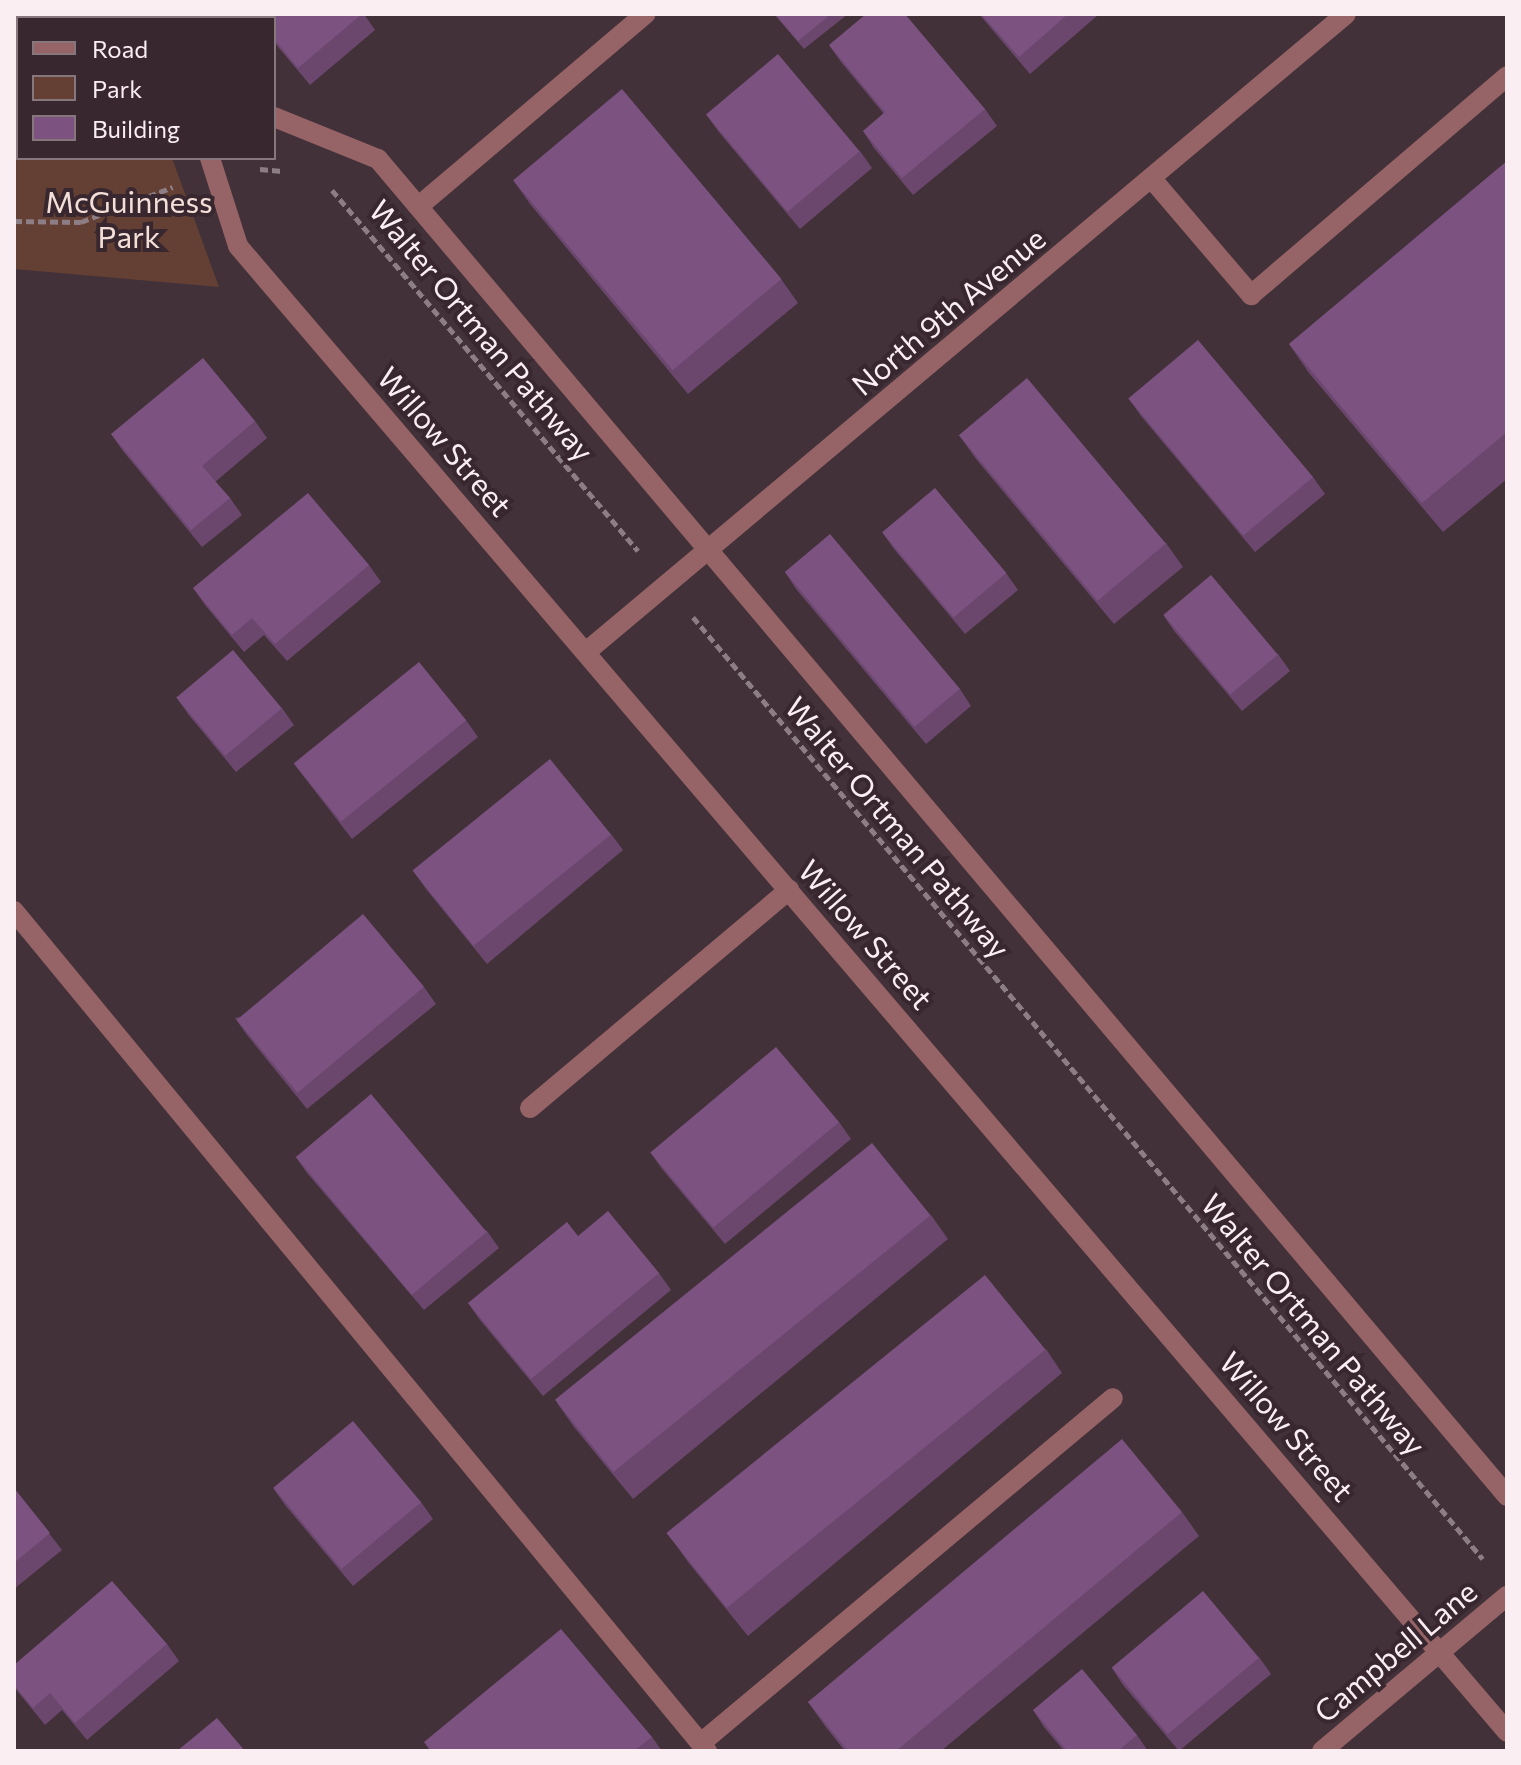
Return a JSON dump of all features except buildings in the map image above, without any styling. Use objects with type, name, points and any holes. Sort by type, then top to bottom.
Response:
[{"type":"street","points":[[419,206],[645,14]]},
{"type":"street","name":"North 9th Avenue","points":[[586,652],[713,549],[1346,14]]},
{"type":"street","points":[[1152,179],[1251,295],[1507,76]]},
{"type":"street","points":[[276,118],[378,159],[713,549],[1507,1496]]},
{"type":"street","name":"Willow Street","points":[[212,164],[238,246],[1507,1732]]},
{"type":"street","points":[[530,1108],[789,890]]},
{"type":"street","points":[[14,911],[704,1747],[1113,1398]]},
{"type":"street","name":"Campbell Lane","points":[[1322,1751],[1507,1596]]},
{"type":"path","points":[[14,221],[81,222],[212,164],[297,172]]},
{"type":"path","name":"Walter Ortman Pathway","points":[[318,182],[361,218],[1487,1563]]},
{"type":"green space","name":"McGuinness Park","points":[[14,27],[16,160],[173,160],[219,287],[14,269]]}]
